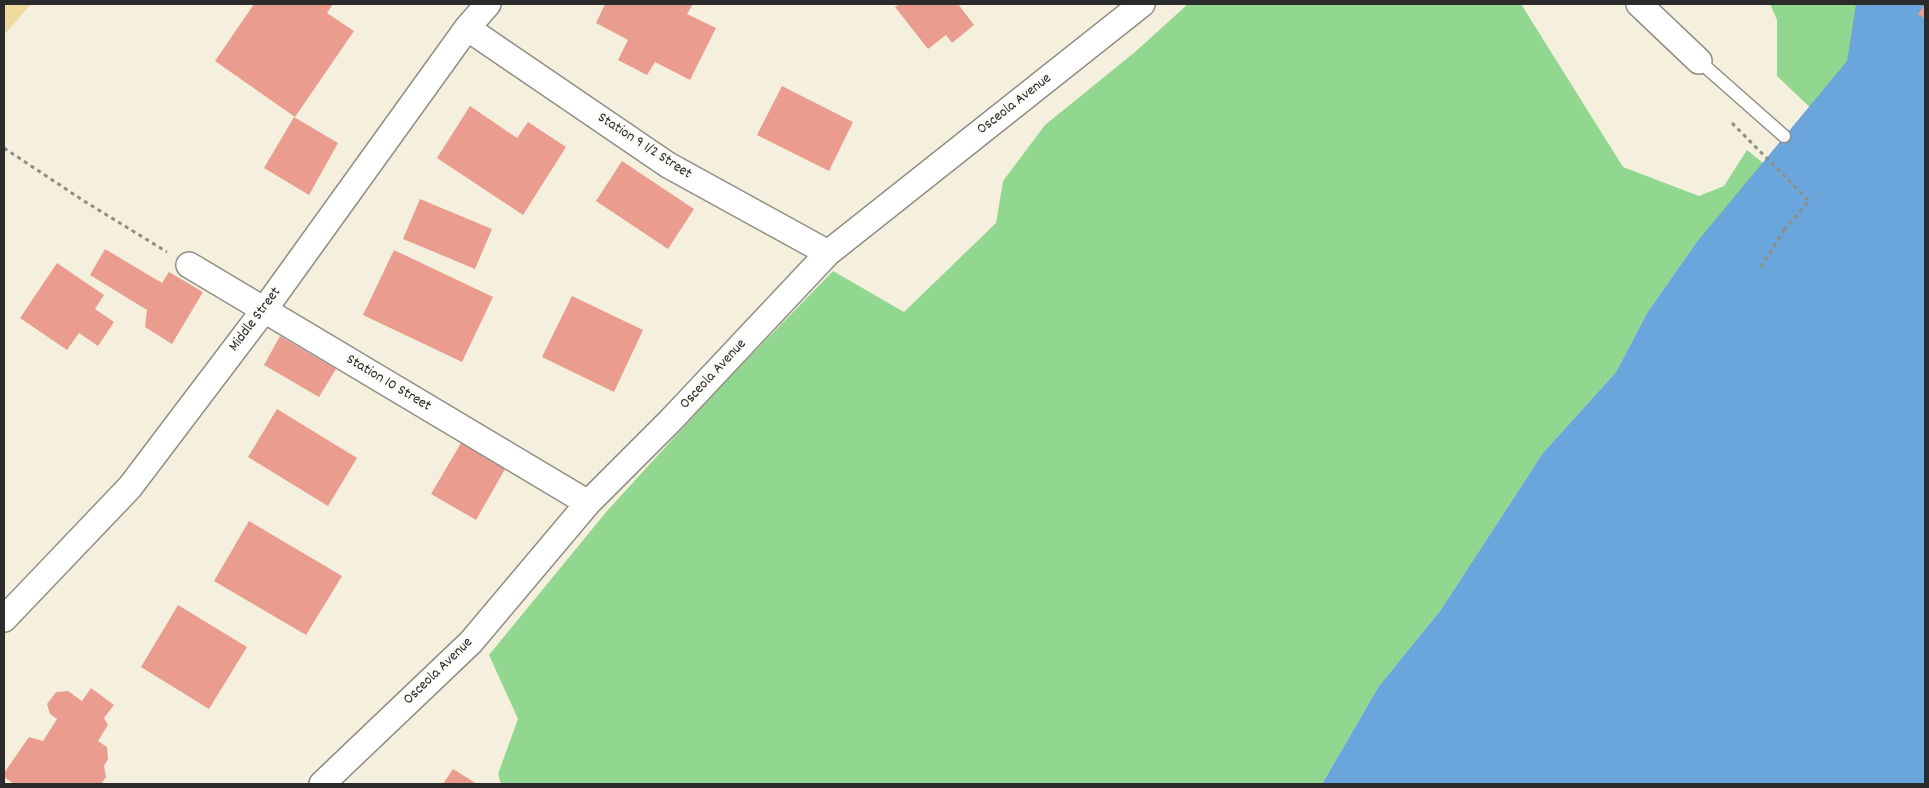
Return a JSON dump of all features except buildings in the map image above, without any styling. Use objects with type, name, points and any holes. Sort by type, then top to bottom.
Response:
[{"type":"street","name":"Middle Street","points":[[4,620],[130,487],[264,310],[467,28],[488,4]]},
{"type":"street","name":"Osceola Avenue","points":[[322,784],[471,642],[588,503],[670,421],[828,253],[1142,4]]},
{"type":"street","points":[[1639,4],[1699,61]]},
{"type":"street","name":"Station 9 1/2 Street","points":[[467,28],[668,165],[828,253]]},
{"type":"street","name":"Station 10 Street","points":[[189,265],[588,503]]},
{"type":"lane","points":[[1699,61],[1784,136]]},
{"type":"path","points":[[1732,123],[1809,201],[1784,230]]},
{"type":"path","points":[[4,148],[84,201],[189,265]]},
{"type":"path","points":[[1761,267],[1788,224]]},
{"type":"green space","points":[[1188,4],[1521,4],[1623,167],[1699,196],[1724,186],[1747,150],[1769,168],[1738,207],[1696,243],[1647,313],[1616,372],[1543,453],[1440,611],[1379,686],[1322,784],[501,784],[498,774],[518,719],[489,655],[607,511],[722,385],[833,271],[904,312],[996,223],[1003,181],[1045,125],[1135,52]]},
{"type":"green space","points":[[1770,4],[1864,4],[1839,135],[1777,76],[1777,20]]},
{"type":"sand","points":[[4,4],[31,4],[4,35]]},
{"type":"water","points":[[1856,4],[1925,4],[1925,784],[1322,784],[1379,686],[1440,611],[1543,453],[1616,372],[1647,313],[1696,243],[1847,61]]}]
